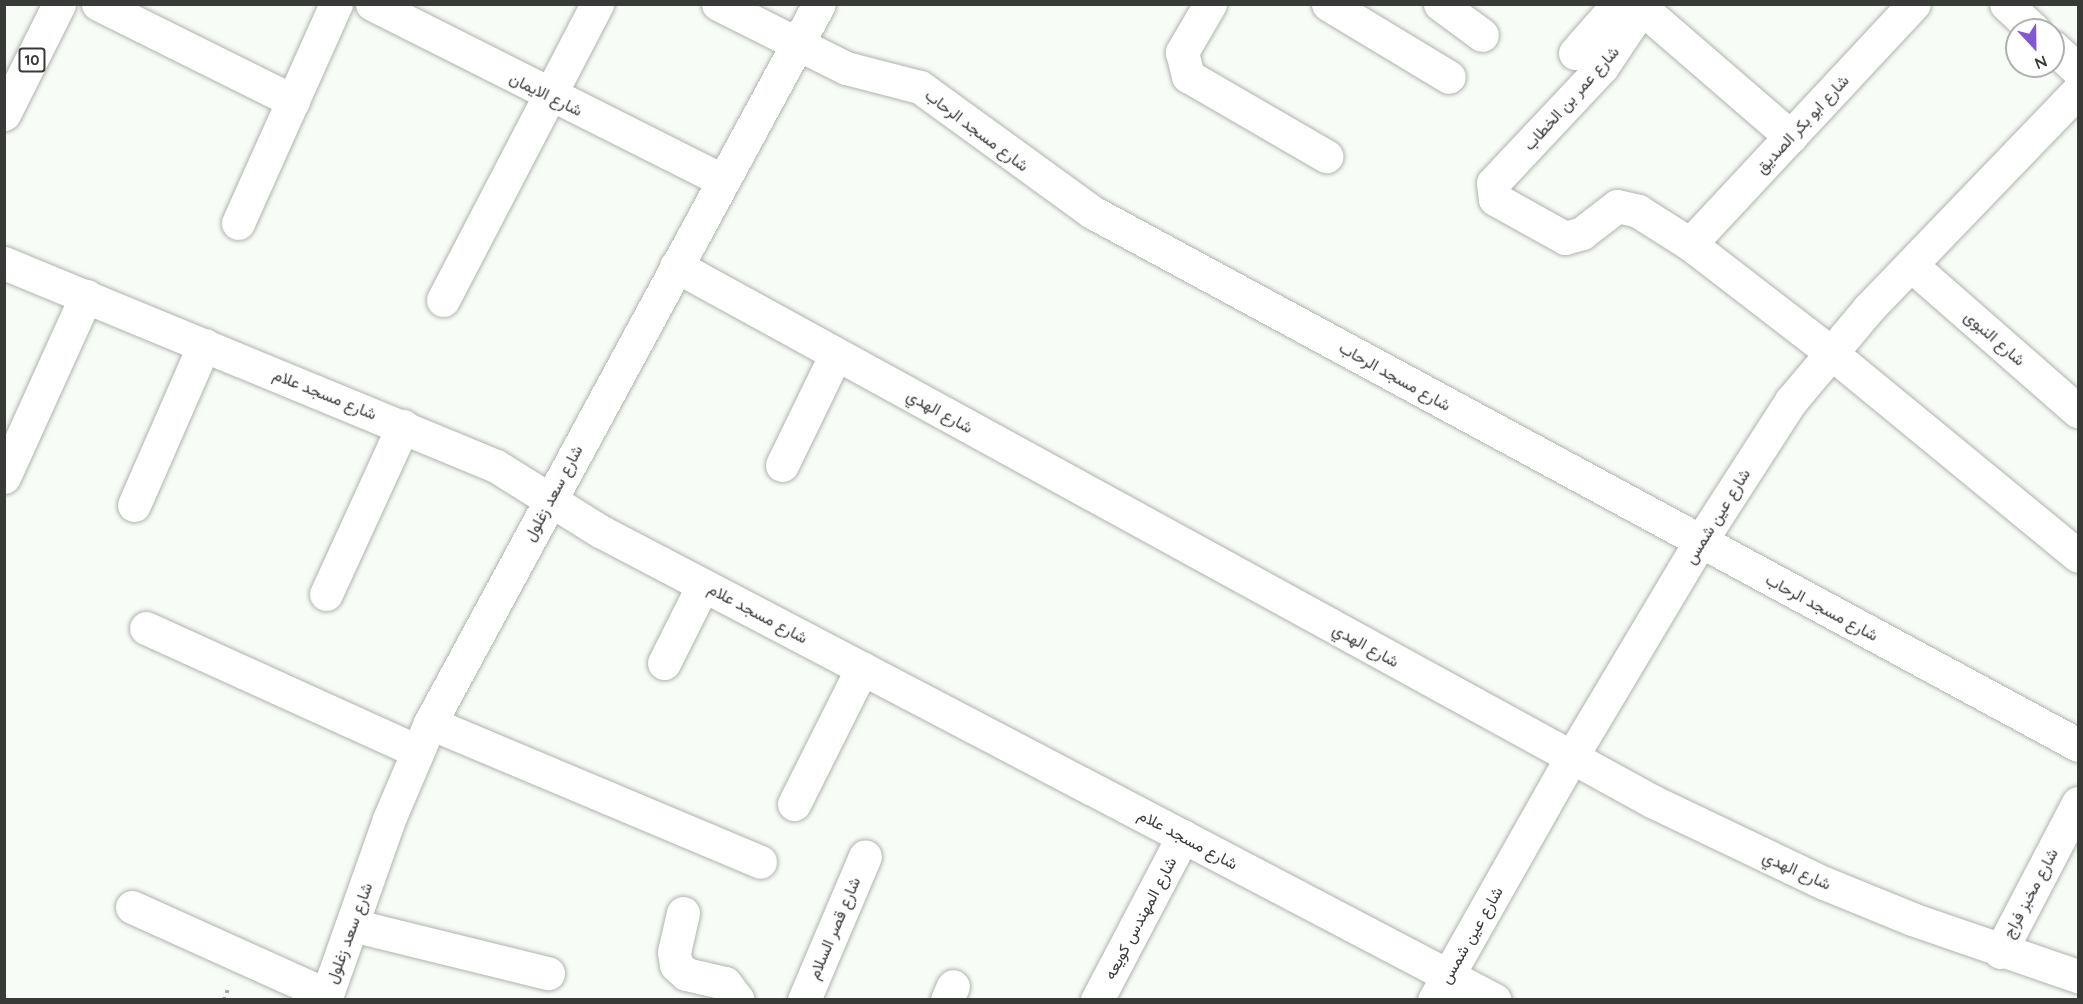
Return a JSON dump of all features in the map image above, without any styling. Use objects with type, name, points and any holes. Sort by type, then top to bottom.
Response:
[{"type":"street","points":[[98,4],[293,101]]},
{"type":"street","points":[[238,223],[336,4]]},
{"type":"street","name":"شارع الايمان","points":[[372,4],[722,180]]},
{"type":"street","points":[[442,300],[597,4]]},
{"type":"street","name":"شارع مسجد الرحاب","points":[[718,4],[846,68],[920,87],[1092,212],[2079,745]]},
{"type":"street","name":"شارع سعد زغلول","points":[[326,997],[424,737],[675,266],[819,4]]},
{"type":"street","points":[[1210,4],[1182,52],[1188,76],[1326,156]]},
{"type":"street","points":[[1328,4],[1449,77]]},
{"type":"street","points":[[1440,4],[1482,35]]},
{"type":"street","name":"شارع ابو بكر الصديق","points":[[1690,244],[1914,4]]},
{"type":"street","points":[[2006,4],[2021,18]]},
{"type":"street","points":[[1575,53],[1635,6],[1791,137]]},
{"type":"street","name":"شارع عمر بن الخطاب","points":[[1635,6],[1602,67],[1497,178],[1492,188],[1499,203],[1556,236],[1582,233],[1610,209],[1624,206],[1690,244]]},
{"type":"street","name":"10","points":[[4,114],[53,8]]},
{"type":"street","points":[[2065,58],[2079,70]]},
{"type":"street","name":"شارع عين شمس","points":[[1441,987],[1571,758],[1700,542],[1766,438],[1830,352],[1911,266],[2072,111]]},
{"type":"street","points":[[1690,244],[1830,352],[2079,556]]},
{"type":"street","name":"شارع مسجد علام","points":[[4,263],[496,466],[549,500],[703,585],[1183,836],[1441,987],[1496,999]]},
{"type":"street","name":"شارع الهدي","points":[[675,266],[1571,758],[1792,868],[2000,952],[2079,976]]},
{"type":"street","name":"شارع النبوى","points":[[1911,266],[2079,411]]},
{"type":"street","points":[[4,477],[86,296]]},
{"type":"street","points":[[134,505],[204,345]]},
{"type":"street","points":[[782,465],[836,354]]},
{"type":"street","points":[[326,594],[403,426]]},
{"type":"street","points":[[664,663],[703,585]]},
{"type":"street","points":[[146,628],[424,737],[760,862]]},
{"type":"street","points":[[794,804],[862,668]]},
{"type":"street","name":"شارع مخبز فراج","points":[[2000,952],[2079,803]]},
{"type":"street","name":"شارع المهندس كويعه","points":[[1097,999],[1183,836]]},
{"type":"street","name":"شارع قصر السلام","points":[[804,999],[864,856]]},
{"type":"street","points":[[132,906],[326,997]]},
{"type":"street","points":[[683,913],[674,952],[676,965],[686,974],[725,983],[738,999]]},
{"type":"street","points":[[352,925],[548,973]]}]
